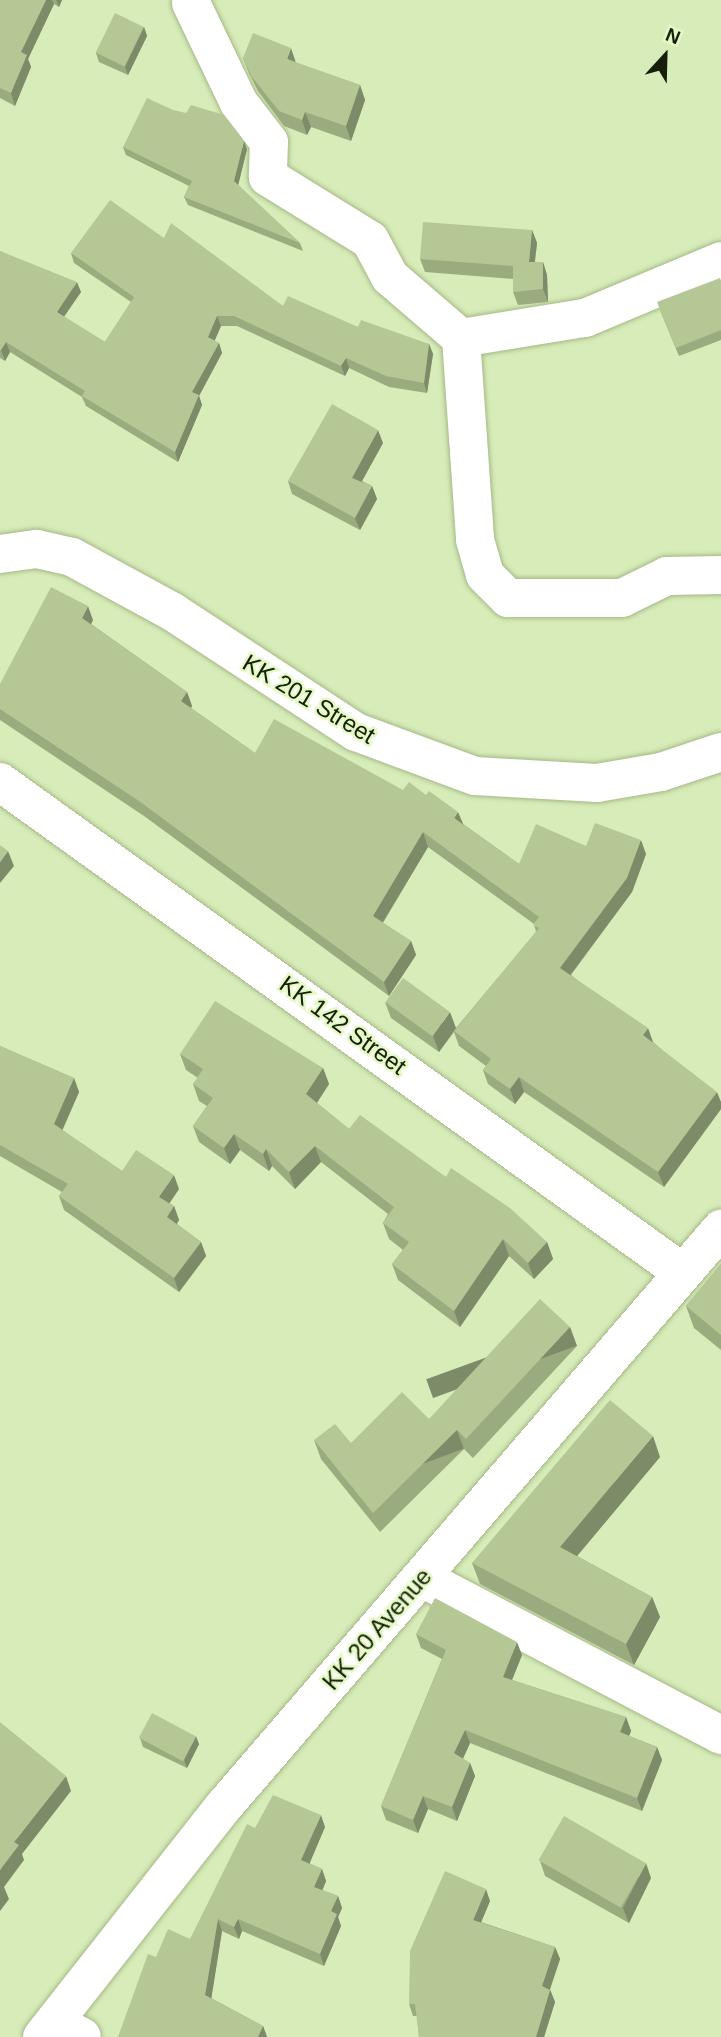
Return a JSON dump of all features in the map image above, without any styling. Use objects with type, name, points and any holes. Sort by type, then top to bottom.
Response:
[{"type":"main road","points":[[191,4],[239,103],[270,142],[268,177],[370,240],[390,277],[461,338],[475,540],[485,575],[508,598],[622,598],[667,576],[721,575]]},
{"type":"main road","points":[[461,338],[585,318],[721,261]]},
{"type":"main road","name":"KK 201 Street","points":[[0,554],[37,549],[72,557],[173,612],[356,732],[475,776],[597,783],[660,772],[721,752]]},
{"type":"main road","name":"KK 142 Street","points":[[0,782],[682,1272]]},
{"type":"main road","name":"KK 20 Avenue","points":[[60,2032],[224,1806],[721,1229]]},
{"type":"main road","points":[[422,1578],[721,1735]]},
{"type":"building","points":[[0,0],[46,0],[21,52],[27,55],[11,93],[0,88]]},
{"type":"building","points":[[115,13],[144,27],[124,67],[96,53]]},
{"type":"building","points":[[253,33],[291,48],[287,59],[360,85],[346,126],[305,112],[302,120],[279,111],[252,77],[243,58]]},
{"type":"building","points":[[147,98],[186,113],[191,105],[224,115],[244,141],[234,181],[300,243],[184,197],[192,181],[123,147]]},
{"type":"building","points":[[110,200],[164,238],[171,223],[283,306],[288,296],[358,327],[361,320],[429,344],[424,383],[386,376],[346,358],[341,366],[234,316],[217,316],[208,337],[219,343],[192,392],[199,395],[175,452],[82,396],[85,391],[6,342],[0,350],[0,251],[77,282],[57,312],[105,342],[134,297],[71,253]]},
{"type":"building","points":[[423,222],[532,230],[529,262],[543,262],[543,289],[513,292],[513,266],[420,259]]},
{"type":"building","points":[[720,278],[721,330],[676,348],[657,302]]},
{"type":"building","points":[[332,404],[378,430],[352,478],[372,486],[355,518],[288,481]]},
{"type":"building","points":[[51,587],[88,606],[82,618],[187,692],[181,701],[255,753],[274,719],[403,790],[409,782],[426,795],[429,791],[458,812],[454,818],[519,864],[536,824],[586,846],[595,823],[641,840],[627,878],[560,968],[648,1028],[643,1035],[717,1092],[658,1172],[519,1077],[510,1089],[483,1070],[491,1059],[454,1031],[539,928],[533,925],[539,917],[423,832],[373,916],[411,941],[384,982],[139,801],[0,709],[0,684]]},
{"type":"building","points":[[0,845],[8,851],[0,862]]},
{"type":"building","points":[[403,978],[450,1012],[432,1036],[385,1002]]},
{"type":"building","points":[[215,1001],[323,1068],[306,1094],[349,1129],[360,1115],[446,1177],[451,1168],[510,1208],[547,1242],[528,1263],[503,1239],[454,1311],[392,1264],[409,1242],[383,1223],[394,1207],[315,1146],[289,1172],[266,1149],[263,1154],[234,1134],[224,1148],[193,1126],[213,1098],[193,1084],[203,1069],[180,1054]]},
{"type":"building","points":[[0,1046],[74,1078],[54,1124],[122,1171],[136,1150],[174,1175],[159,1197],[174,1206],[167,1217],[201,1242],[174,1278],[59,1196],[68,1184],[0,1145]]},
{"type":"building","points":[[721,1264],[721,1335],[686,1306]]},
{"type":"building","points":[[540,1299],[570,1327],[466,1439],[457,1430],[373,1513],[314,1440],[335,1424],[351,1443],[402,1392],[429,1419]]},
{"type":"building","points":[[610,1400],[653,1436],[560,1547],[652,1597],[626,1644],[472,1563]]},
{"type":"building","points":[[435,1598],[517,1642],[503,1677],[626,1717],[620,1732],[657,1747],[637,1798],[465,1730],[454,1753],[470,1763],[452,1807],[423,1796],[413,1820],[381,1806],[446,1650],[416,1634]]},
{"type":"building","points":[[152,1713],[196,1736],[183,1761],[139,1738]]},
{"type":"building","points":[[0,1722],[66,1776],[14,1842],[19,1845],[0,1870]]},
{"type":"building","points":[[273,1795],[321,1815],[301,1860],[322,1869],[314,1887],[338,1896],[331,1911],[337,1914],[320,1954],[238,1919],[234,1927],[218,1919],[205,1995],[263,2026],[258,2037],[118,2037],[148,1954],[156,1957],[168,1929],[190,1939],[247,1824],[255,1828]]},
{"type":"building","points":[[564,1816],[646,1864],[621,1908],[538,1860]]},
{"type":"building","points":[[445,1871],[486,1889],[473,1920],[555,1947],[542,1986],[550,1990],[536,2037],[419,2037],[415,2004],[409,2004],[410,1951]]}]
